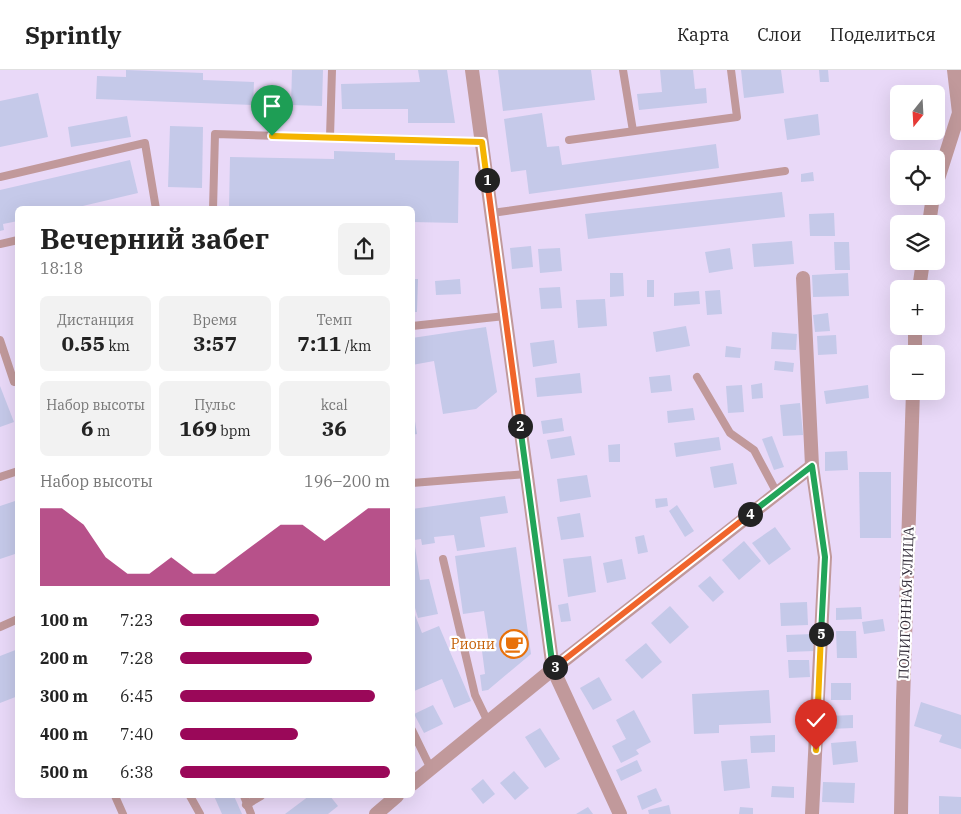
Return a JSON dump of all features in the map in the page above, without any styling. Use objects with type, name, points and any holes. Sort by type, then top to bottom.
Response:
[{"type":"street","points":[[472,70],[553,669],[620,814]]},
{"type":"street","points":[[945,157],[960,110],[954,70]]},
{"type":"street","points":[[803,278],[812,466],[825,557],[812,814]]},
{"type":"street","name":"ПОЛИГОННАЯ УЛИЦА","points":[[901,814],[913,400]]},
{"type":"street","points":[[415,782],[553,669],[812,466]]},
{"type":"street","points":[[376,814],[395,798]]},
{"type":"lane","points":[[330,137],[332,70]]},
{"type":"lane","points":[[623,70],[633,131]]},
{"type":"lane","points":[[569,140],[737,117],[731,70]]},
{"type":"lane","points":[[213,206],[215,134],[482,142]]},
{"type":"lane","points":[[0,177],[144,143],[155,206]]},
{"type":"lane","points":[[492,213],[785,171]]},
{"type":"lane","points":[[0,244],[15,241]]},
{"type":"lane","points":[[415,326],[506,316]]},
{"type":"lane","points":[[0,340],[15,382]]},
{"type":"lane","points":[[697,377],[730,433],[754,450],[778,493]]},
{"type":"lane","points":[[0,477],[15,472]]},
{"type":"lane","points":[[415,483],[527,474]]},
{"type":"lane","points":[[443,559],[475,695],[488,722]]},
{"type":"lane","points":[[0,627],[15,621]]},
{"type":"lane","points":[[415,736],[431,769]]},
{"type":"lane","points":[[116,798],[123,814]]},
{"type":"lane","points":[[191,798],[200,814]]},
{"type":"lane","points":[[244,798],[251,814]]},
{"type":"lane","points":[[246,805],[258,798]]},
{"type":"building","points":[[126,70],[203,73],[203,80],[254,82],[253,105],[96,99],[97,76],[126,77]]},
{"type":"building","points":[[292,70],[323,70],[322,106],[291,105]]},
{"type":"building","points":[[418,70],[447,70],[455,123],[408,123],[408,109],[342,109],[341,84],[420,82]]},
{"type":"building","points":[[498,70],[591,70],[595,100],[503,111]]},
{"type":"building","points":[[660,70],[693,70],[695,89],[706,88],[707,103],[639,110],[637,94],[662,92]]},
{"type":"building","points":[[741,70],[781,70],[784,93],[744,98]]},
{"type":"building","points":[[819,70],[828,70],[829,82],[820,82]]},
{"type":"building","points":[[38,93],[48,137],[0,147],[0,101]]},
{"type":"building","points":[[542,113],[547,147],[559,146],[562,165],[716,144],[719,168],[529,194],[526,170],[511,172],[504,119]]},
{"type":"building","points":[[818,114],[820,135],[787,140],[784,119]]},
{"type":"building","points":[[127,116],[131,137],[71,147],[68,127]]},
{"type":"building","points":[[170,126],[203,127],[202,188],[168,187]]},
{"type":"building","points":[[334,151],[395,153],[395,160],[459,161],[458,223],[415,222],[415,206],[229,206],[230,157],[334,159]]},
{"type":"building","points":[[130,160],[138,193],[83,206],[15,206],[15,222],[3,224],[4,230],[0,231],[0,190]]},
{"type":"building","points":[[813,172],[814,181],[801,182],[801,174]]},
{"type":"building","points":[[782,192],[785,217],[588,239],[585,214]]},
{"type":"building","points":[[834,213],[835,236],[810,236],[809,214]]},
{"type":"building","points":[[792,241],[794,264],[754,267],[752,244]]},
{"type":"building","points":[[834,242],[849,242],[850,270],[835,270]]},
{"type":"building","points":[[531,246],[533,267],[512,269],[510,248]]},
{"type":"building","points":[[560,248],[562,271],[540,273],[538,249]]},
{"type":"building","points":[[730,248],[733,269],[709,273],[705,252]]},
{"type":"building","points":[[610,273],[623,273],[624,296],[610,297]]},
{"type":"building","points":[[848,273],[849,296],[813,297],[812,275]]},
{"type":"building","points":[[415,279],[418,279],[417,312],[415,312]]},
{"type":"building","points":[[460,279],[461,294],[436,295],[435,281]]},
{"type":"building","points":[[647,280],[654,280],[654,297],[647,297]]},
{"type":"building","points":[[560,287],[562,308],[541,309],[539,288]]},
{"type":"building","points":[[720,290],[722,314],[707,315],[705,291]]},
{"type":"building","points":[[699,291],[700,304],[674,306],[674,293]]},
{"type":"building","points":[[605,299],[607,326],[578,328],[576,300]]},
{"type":"building","points":[[828,313],[830,331],[815,332],[813,315]]},
{"type":"building","points":[[686,326],[690,346],[656,352],[653,332]]},
{"type":"building","points":[[486,327],[497,392],[476,409],[443,414],[434,361],[415,364],[415,338]]},
{"type":"building","points":[[772,332],[797,334],[796,350],[771,349]]},
{"type":"building","points":[[836,335],[837,354],[818,355],[817,336]]},
{"type":"building","points":[[554,340],[557,363],[533,367],[530,343]]},
{"type":"building","points":[[726,346],[741,348],[740,358],[725,357]]},
{"type":"building","points":[[775,361],[794,363],[793,372],[774,370]]},
{"type":"building","points":[[580,373],[582,393],[537,397],[535,378]]},
{"type":"building","points":[[670,375],[672,391],[651,393],[649,377]]},
{"type":"building","points":[[762,383],[763,398],[752,399],[751,385]]},
{"type":"building","points":[[742,385],[744,412],[728,413],[726,386]]},
{"type":"building","points":[[868,385],[869,398],[826,404],[824,391]]},
{"type":"building","points":[[0,386],[14,422],[0,427]]},
{"type":"building","points":[[800,403],[803,435],[783,436],[780,405]]},
{"type":"building","points":[[693,408],[695,420],[668,423],[667,411]]},
{"type":"building","points":[[562,418],[564,431],[543,434],[541,421]]},
{"type":"building","points":[[571,436],[575,455],[551,459],[547,440]]},
{"type":"building","points":[[772,436],[784,467],[774,470],[762,439]]},
{"type":"building","points":[[719,437],[721,450],[676,457],[674,443]]},
{"type":"building","points":[[620,444],[620,462],[609,462],[608,445]]},
{"type":"building","points":[[847,451],[848,470],[825,471],[825,452]]},
{"type":"building","points":[[733,463],[737,484],[714,488],[710,467]]},
{"type":"building","points":[[859,472],[891,472],[891,538],[860,538]]},
{"type":"building","points":[[587,475],[591,497],[560,502],[557,479]]},
{"type":"building","points":[[505,496],[508,513],[480,517],[485,547],[457,551],[454,535],[434,537],[435,543],[422,545],[421,539],[415,540],[415,509]]},
{"type":"building","points":[[667,498],[668,506],[656,508],[655,499]]},
{"type":"building","points":[[15,501],[15,554],[0,559],[0,506]]},
{"type":"building","points":[[677,505],[694,531],[685,537],[669,511]]},
{"type":"building","points":[[580,513],[584,537],[561,540],[557,517]]},
{"type":"building","points":[[775,527],[791,549],[769,565],[752,543]]},
{"type":"building","points":[[644,535],[648,552],[638,554],[635,537]]},
{"type":"building","points":[[744,541],[761,561],[739,580],[722,560]]},
{"type":"building","points":[[415,547],[420,580],[429,579],[438,614],[418,618],[415,608]]},
{"type":"building","points":[[516,547],[531,654],[488,690],[482,691],[480,675],[485,674],[482,651],[490,650],[484,611],[463,614],[455,556]]},
{"type":"building","points":[[591,556],[596,592],[568,597],[563,559]]},
{"type":"building","points":[[622,559],[626,579],[607,583],[603,563]]},
{"type":"building","points":[[710,576],[724,592],[713,602],[698,586]]},
{"type":"building","points":[[807,602],[808,625],[781,626],[780,603]]},
{"type":"building","points":[[568,603],[571,621],[561,622],[558,605]]},
{"type":"building","points":[[670,606],[689,627],[670,644],[651,623]]},
{"type":"building","points":[[861,607],[862,619],[836,620],[836,608]]},
{"type":"building","points":[[415,615],[422,633],[439,626],[471,701],[454,708],[442,679],[415,691]]},
{"type":"building","points":[[883,619],[885,631],[864,634],[862,622]]},
{"type":"building","points":[[836,631],[856,631],[857,658],[837,658]]},
{"type":"building","points":[[813,634],[814,651],[787,652],[786,635]]},
{"type":"building","points":[[646,643],[662,662],[642,679],[625,660]]},
{"type":"building","points":[[15,650],[15,697],[0,703],[0,656]]},
{"type":"building","points":[[788,660],[809,660],[810,677],[789,678]]},
{"type":"building","points":[[599,677],[612,700],[593,710],[580,688]]},
{"type":"building","points":[[831,683],[851,683],[851,700],[831,700]]},
{"type":"building","points":[[769,690],[771,723],[719,725],[719,733],[694,734],[692,694]]},
{"type":"building","points":[[921,702],[961,715],[961,749],[939,742],[942,735],[914,726]]},
{"type":"building","points":[[433,705],[443,724],[424,733],[415,714]]},
{"type":"building","points":[[634,710],[651,742],[636,750],[639,754],[621,763],[612,746],[626,739],[616,720]]},
{"type":"building","points":[[853,715],[853,728],[830,729],[829,716]]},
{"type":"building","points":[[540,728],[560,759],[545,768],[525,737]]},
{"type":"building","points":[[775,735],[775,752],[751,753],[750,736]]},
{"type":"building","points":[[856,741],[858,762],[833,765],[831,743]]},
{"type":"building","points":[[747,759],[750,788],[724,791],[721,761]]},
{"type":"building","points":[[637,760],[642,771],[621,781],[616,770]]},
{"type":"building","points":[[514,771],[529,788],[515,800],[500,783]]},
{"type":"building","points":[[483,779],[495,794],[483,804],[471,789]]},
{"type":"building","points":[[823,782],[855,783],[854,803],[822,802]]},
{"type":"building","points":[[772,786],[794,787],[794,798],[771,797]]},
{"type":"building","points":[[656,788],[662,801],[642,810],[637,796]]},
{"type":"building","points":[[939,796],[961,797],[961,814],[939,814]]},
{"type":"building","points":[[215,798],[235,798],[242,814],[222,814]]},
{"type":"building","points":[[306,798],[332,798],[338,806],[328,814],[285,814]]},
{"type":"building","points":[[669,805],[671,814],[649,814],[648,810]]},
{"type":"building","points":[[588,807],[593,814],[576,814]]},
{"type":"building","points":[[740,807],[753,808],[753,814],[739,814]]},
{"type":"place","name":"Риони","points":[[514,644]]},
{"type":"route","points":[[272,136],[482,142],[553,669],[812,466],[825,557],[816,750]]}]
